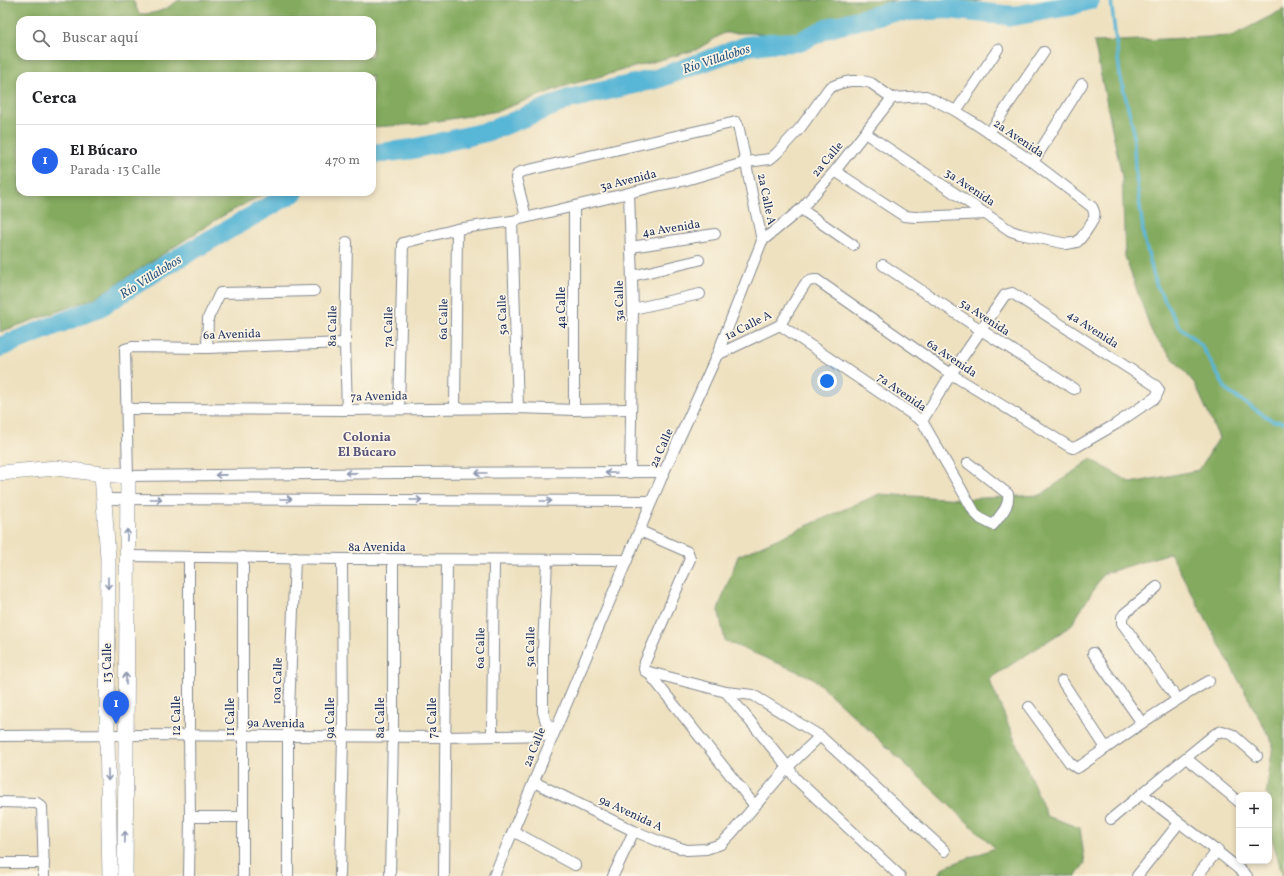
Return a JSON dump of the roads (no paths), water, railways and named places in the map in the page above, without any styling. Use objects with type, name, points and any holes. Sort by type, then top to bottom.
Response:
[{"type":"main road","points":[[0,473],[56,468],[128,476]]},
{"type":"main road","name":"13 Calle","points":[[102,474],[108,558],[107,736],[110,876]]},
{"type":"main road","name":"13 Calle","points":[[125,876],[128,476]]},
{"type":"street","points":[[956,111],[998,49]]},
{"type":"street","points":[[989,133],[1044,52]]},
{"type":"street","name":"3a Avenida","points":[[403,245],[405,242],[457,230],[512,221],[630,194],[660,185],[686,180],[747,162],[761,161],[770,158],[778,153],[801,126],[829,88],[838,84],[850,81],[871,83],[892,98]]},
{"type":"street","points":[[1033,162],[1082,84]]},
{"type":"street","name":"2a Avenida","points":[[892,98],[926,96],[956,111],[1033,162],[1092,207],[1094,210],[1094,218],[1077,242],[1067,244]]},
{"type":"street","name":"2a Calle","points":[[494,876],[664,472],[717,355],[762,241],[801,209],[835,171],[892,98]]},
{"type":"street","name":"2a Calle A","points":[[526,217],[516,178],[520,172],[736,122],[747,162],[751,190],[762,241]]},
{"type":"street","name":"3a Avenida","points":[[866,133],[1011,231],[1067,244]]},
{"type":"street","points":[[835,171],[904,216],[915,217],[987,214]]},
{"type":"street","name":"3a Calle","points":[[630,194],[633,309],[630,472]]},
{"type":"street","name":"4a Calle","points":[[574,206],[574,410]]},
{"type":"street","points":[[801,209],[853,244]]},
{"type":"street","name":"5a Calle","points":[[512,221],[518,408]]},
{"type":"street","name":"6a Calle","points":[[455,408],[457,230]]},
{"type":"street","name":"4a Avenida","points":[[631,247],[715,234]]},
{"type":"street","name":"8a Calle","points":[[347,242],[345,343],[347,410]]},
{"type":"street","name":"7a Calle","points":[[399,409],[403,245]]},
{"type":"street","points":[[632,276],[699,260]]},
{"type":"street","name":"5a Avenida","points":[[883,265],[1074,389]]},
{"type":"street","name":"1a Calle A","points":[[717,355],[780,325],[805,284],[808,281],[817,280]]},
{"type":"street","name":"6a Avenida","points":[[817,280],[951,374],[1066,446],[1073,448],[1078,446]]},
{"type":"street","points":[[207,348],[208,318],[220,293],[314,291]]},
{"type":"street","name":"4a Avenida","points":[[981,330],[1005,295],[1012,292],[1156,386],[1159,390],[1156,397],[1116,424],[1078,446]]},
{"type":"street","points":[[633,309],[700,294]]},
{"type":"street","name":"7a Avenida","points":[[780,325],[922,421],[975,513],[981,519],[993,525],[1007,506],[1009,501],[1008,494],[968,463]]},
{"type":"street","points":[[922,421],[951,374],[981,330]]},
{"type":"street","name":"6a Avenida","points":[[127,409],[125,349],[132,347],[207,348],[345,343]]},
{"type":"street","points":[[127,409],[128,476],[664,472]]},
{"type":"street","name":"7a Avenida","points":[[127,409],[630,409]]},
{"type":"street","points":[[103,499],[652,501]]},
{"type":"street","points":[[640,531],[688,552],[690,556],[645,662],[644,669],[648,672],[755,806],[788,767],[820,736]]},
{"type":"street","name":"8a Avenida","points":[[127,556],[393,560],[627,560]]},
{"type":"street","name":"12 Calle","points":[[189,557],[189,876]]},
{"type":"street","name":"11 Calle","points":[[243,557],[243,876]]},
{"type":"street","name":"10a Calle","points":[[288,876],[288,737],[295,558]]},
{"type":"street","name":"9a Calle","points":[[340,876],[343,736],[342,559]]},
{"type":"street","name":"8a Calle","points":[[390,876],[393,736],[393,560]]},
{"type":"street","name":"7a Calle","points":[[444,876],[446,560]]},
{"type":"street","name":"6a Calle","points":[[492,736],[494,560]]},
{"type":"street","name":"5a Calle","points":[[547,560],[543,648],[543,712],[546,722],[553,733]]},
{"type":"street","points":[[1157,587],[1124,614],[1121,620],[1177,699]]},
{"type":"street","points":[[1093,653],[1142,722]]},
{"type":"street","points":[[648,672],[726,692],[752,694],[820,736],[945,851]]},
{"type":"street","points":[[1062,681],[1106,748]]},
{"type":"street","points":[[1029,707],[1070,763],[1077,768],[1142,722],[1177,699],[1209,681]]},
{"type":"street","points":[[726,692],[788,767],[796,779],[900,876]]},
{"type":"street","points":[[1111,819],[1215,734],[1222,731],[1233,735],[1257,756]]},
{"type":"street","name":"9a Avenida","points":[[0,736],[126,735],[445,737],[553,733]]},
{"type":"street","points":[[1186,758],[1236,800]]},
{"type":"street","name":"9a Avenida A","points":[[534,782],[634,831],[661,842],[687,850],[706,849],[721,844],[755,806]]},
{"type":"street","points":[[1143,794],[1179,823],[1218,850],[1247,876]]},
{"type":"street","points":[[0,802],[37,803],[43,808],[44,876]]},
{"type":"street","points":[[190,817],[242,817]]},
{"type":"street","points":[[1137,876],[1179,823]]},
{"type":"street","points":[[513,831],[575,865]]},
{"type":"street","points":[[613,876],[634,831]]},
{"type":"street","points":[[1197,876],[1218,850]]},
{"type":"street","points":[[0,863],[44,863]]},
{"type":"waterway","name":"Río Villalobos","points":[[376,154],[413,149],[490,131],[569,99],[656,79],[747,46],[769,43],[799,42],[828,28],[889,12],[948,9],[1013,16],[1069,6],[1090,0]]},
{"type":"waterway","points":[[1111,0],[1120,75],[1133,127],[1135,168],[1144,238],[1156,284],[1179,326],[1201,345],[1227,391],[1273,421],[1284,422]]},
{"type":"waterway","name":"Río Villalobos","points":[[0,347],[98,308],[161,268],[287,196]]},
{"type":"place","name":"El Búcaro","points":[[116,724]]},
{"type":"district","name":"Colonia El Búcaro","points":[[367,444]]}]
